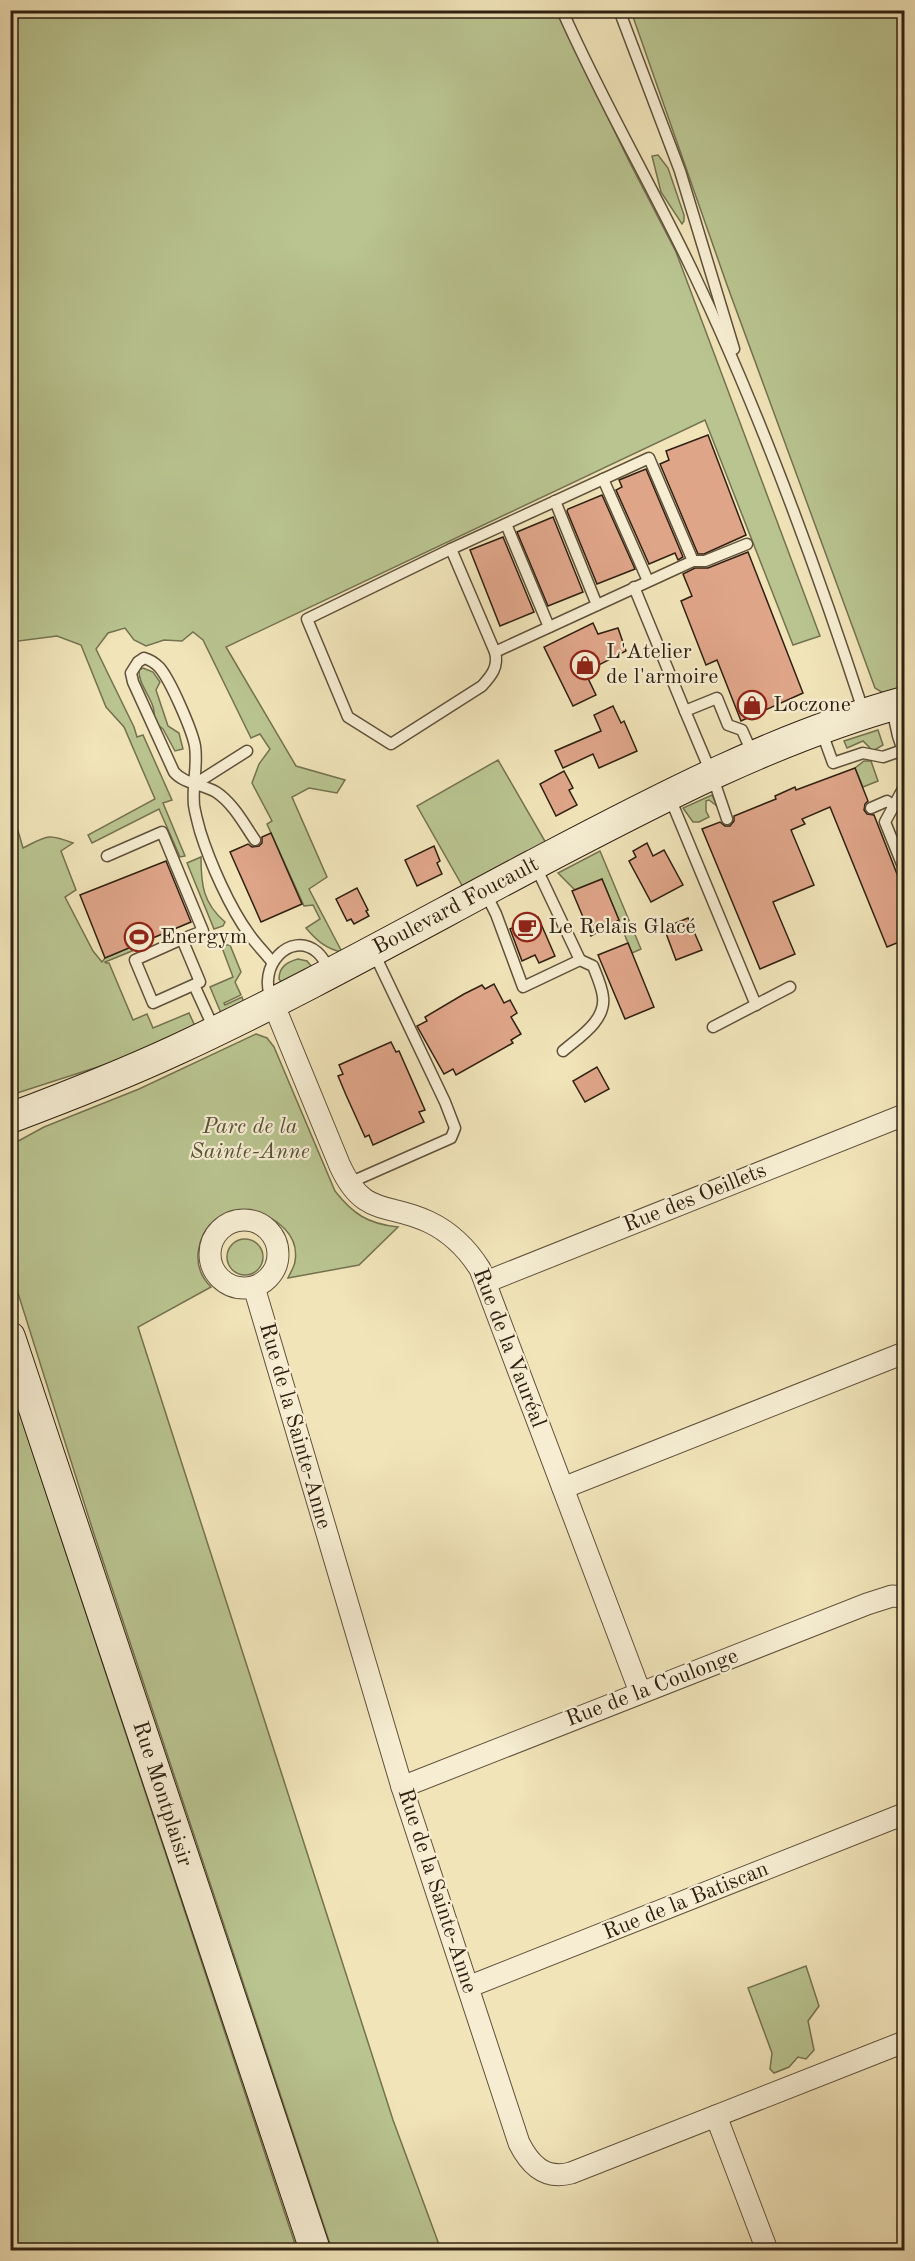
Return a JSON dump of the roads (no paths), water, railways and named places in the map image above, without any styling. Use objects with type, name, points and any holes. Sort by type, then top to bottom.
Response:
[{"type":"street","name":"Boulevard Foucault","points":[[10,1118],[95,1086],[273,1003],[669,795],[753,756],[820,729],[887,707]]},
{"type":"street","name":"Rue de la Vauréal","points":[[273,1003],[349,1183],[360,1196],[381,1209],[430,1223],[446,1233],[474,1259],[486,1282],[640,1692]]},
{"type":"street","name":"Rue des Oeillets","points":[[486,1282],[904,1115]]},
{"type":"street","name":"Rue de la Sainte-Anne","points":[[254,1287],[402,1787],[525,2156],[539,2170],[560,2176],[571,2173],[904,2042]]},
{"type":"street","name":"Rue Montplaisir","points":[[10,1337],[315,2250]]},
{"type":"street","points":[[563,1488],[904,1353]]},
{"type":"street","name":"Rue de la Coulonge","points":[[402,1787],[880,1599],[892,1596],[904,1597]]},
{"type":"street","name":"Rue de la Batiscan","points":[[468,1987],[904,1814]]},
{"type":"street","points":[[716,2116],[767,2250]]},
{"type":"lane","points":[[562,10],[692,269],[747,393],[833,621],[887,707],[904,752],[883,757],[863,753],[833,763],[820,729]]},
{"type":"lane","points":[[619,10],[680,171],[747,393]]},
{"type":"lane","points":[[451,549],[495,652],[496,664],[492,674],[482,686],[391,744],[348,717],[307,619],[451,549],[649,458],[693,561]]},
{"type":"lane","points":[[603,479],[648,581]]},
{"type":"lane","points":[[555,501],[597,605]]},
{"type":"lane","points":[[506,524],[549,627]]},
{"type":"lane","points":[[495,652],[693,561],[705,561],[747,544]]},
{"type":"lane","points":[[634,587],[712,775],[727,819]]},
{"type":"lane","points":[[255,840],[223,797],[213,790],[195,784],[178,776],[174,772],[133,682],[131,673],[144,658],[152,660],[164,673],[195,744],[195,784],[194,805],[201,833],[225,890],[249,935],[273,962]]},
{"type":"lane","points":[[685,711],[717,698],[728,725],[742,730],[753,756]]},
{"type":"lane","points":[[195,784],[247,751]]},
{"type":"lane","points":[[904,787],[885,822],[904,869]]},
{"type":"lane","points":[[669,795],[756,1005]]},
{"type":"lane","points":[[872,808],[886,801],[894,806]]},
{"type":"lane","points":[[107,856],[162,832],[203,931],[180,940],[135,960],[153,1003],[200,982],[180,940],[183,926]]},
{"type":"lane","points":[[534,865],[579,960],[593,966],[603,994],[603,1008],[593,1025],[563,1051]]},
{"type":"lane","points":[[484,891],[496,914],[523,987],[579,960]]},
{"type":"lane","points":[[166,933],[180,940]]},
{"type":"lane","points":[[273,1003],[266,982],[268,972],[279,954],[287,949],[307,947],[320,954],[332,972]]},
{"type":"lane","points":[[349,1183],[451,1138],[455,1128],[445,1102],[372,950]]},
{"type":"lane","points":[[194,985],[215,1031]]},
{"type":"lane","points":[[713,1027],[790,987]]},
{"type":"place","name":"L'Atelier de l'armoire","points":[[585,665]]},
{"type":"place","name":"Loczone","points":[[752,705]]},
{"type":"place","name":"Le Relais Glacé","points":[[527,927]]},
{"type":"place","name":"Energym","points":[[139,937]]},
{"type":"park label","name":"Parc de la Sainte-Anne","points":[[250,1140]]}]
